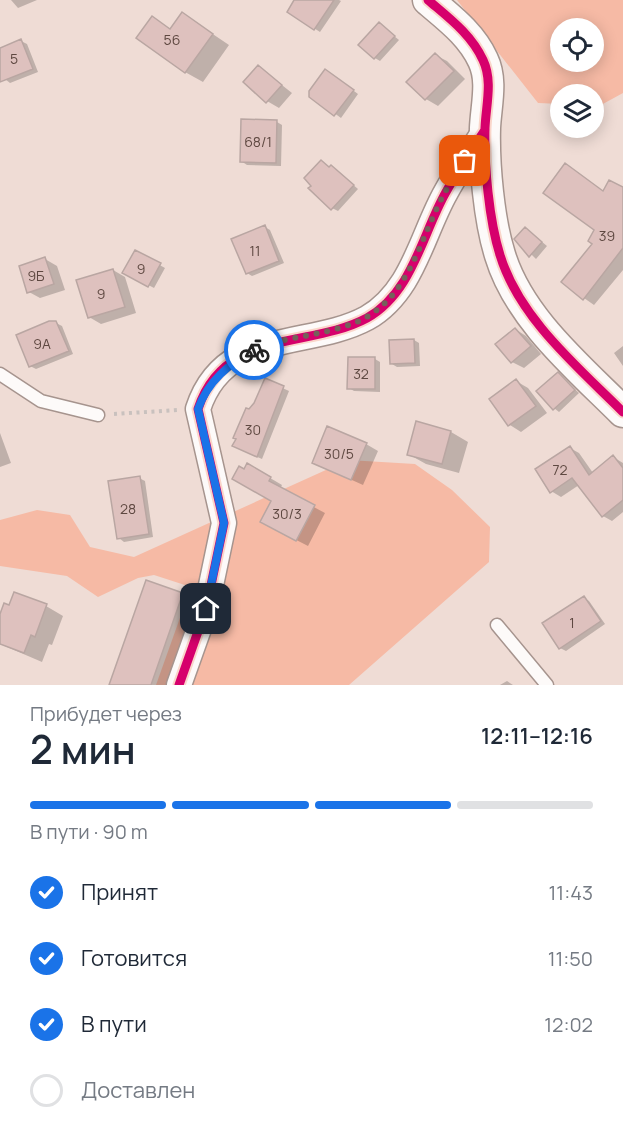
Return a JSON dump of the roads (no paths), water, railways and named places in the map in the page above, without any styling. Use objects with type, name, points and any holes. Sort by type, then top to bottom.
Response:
[{"type":"street","points":[[428,0],[462,28],[483,61],[489,85],[485,130],[492,224],[500,257],[515,289],[539,324],[563,352],[623,412]]},
{"type":"street","points":[[178,685],[206,609],[224,523],[198,409],[204,393],[234,361],[278,341],[346,327],[368,317],[386,304],[400,289],[445,193],[485,130]]},
{"type":"lane","points":[[0,374],[41,401],[98,415]]},
{"type":"lane","points":[[497,625],[547,685]]}]
